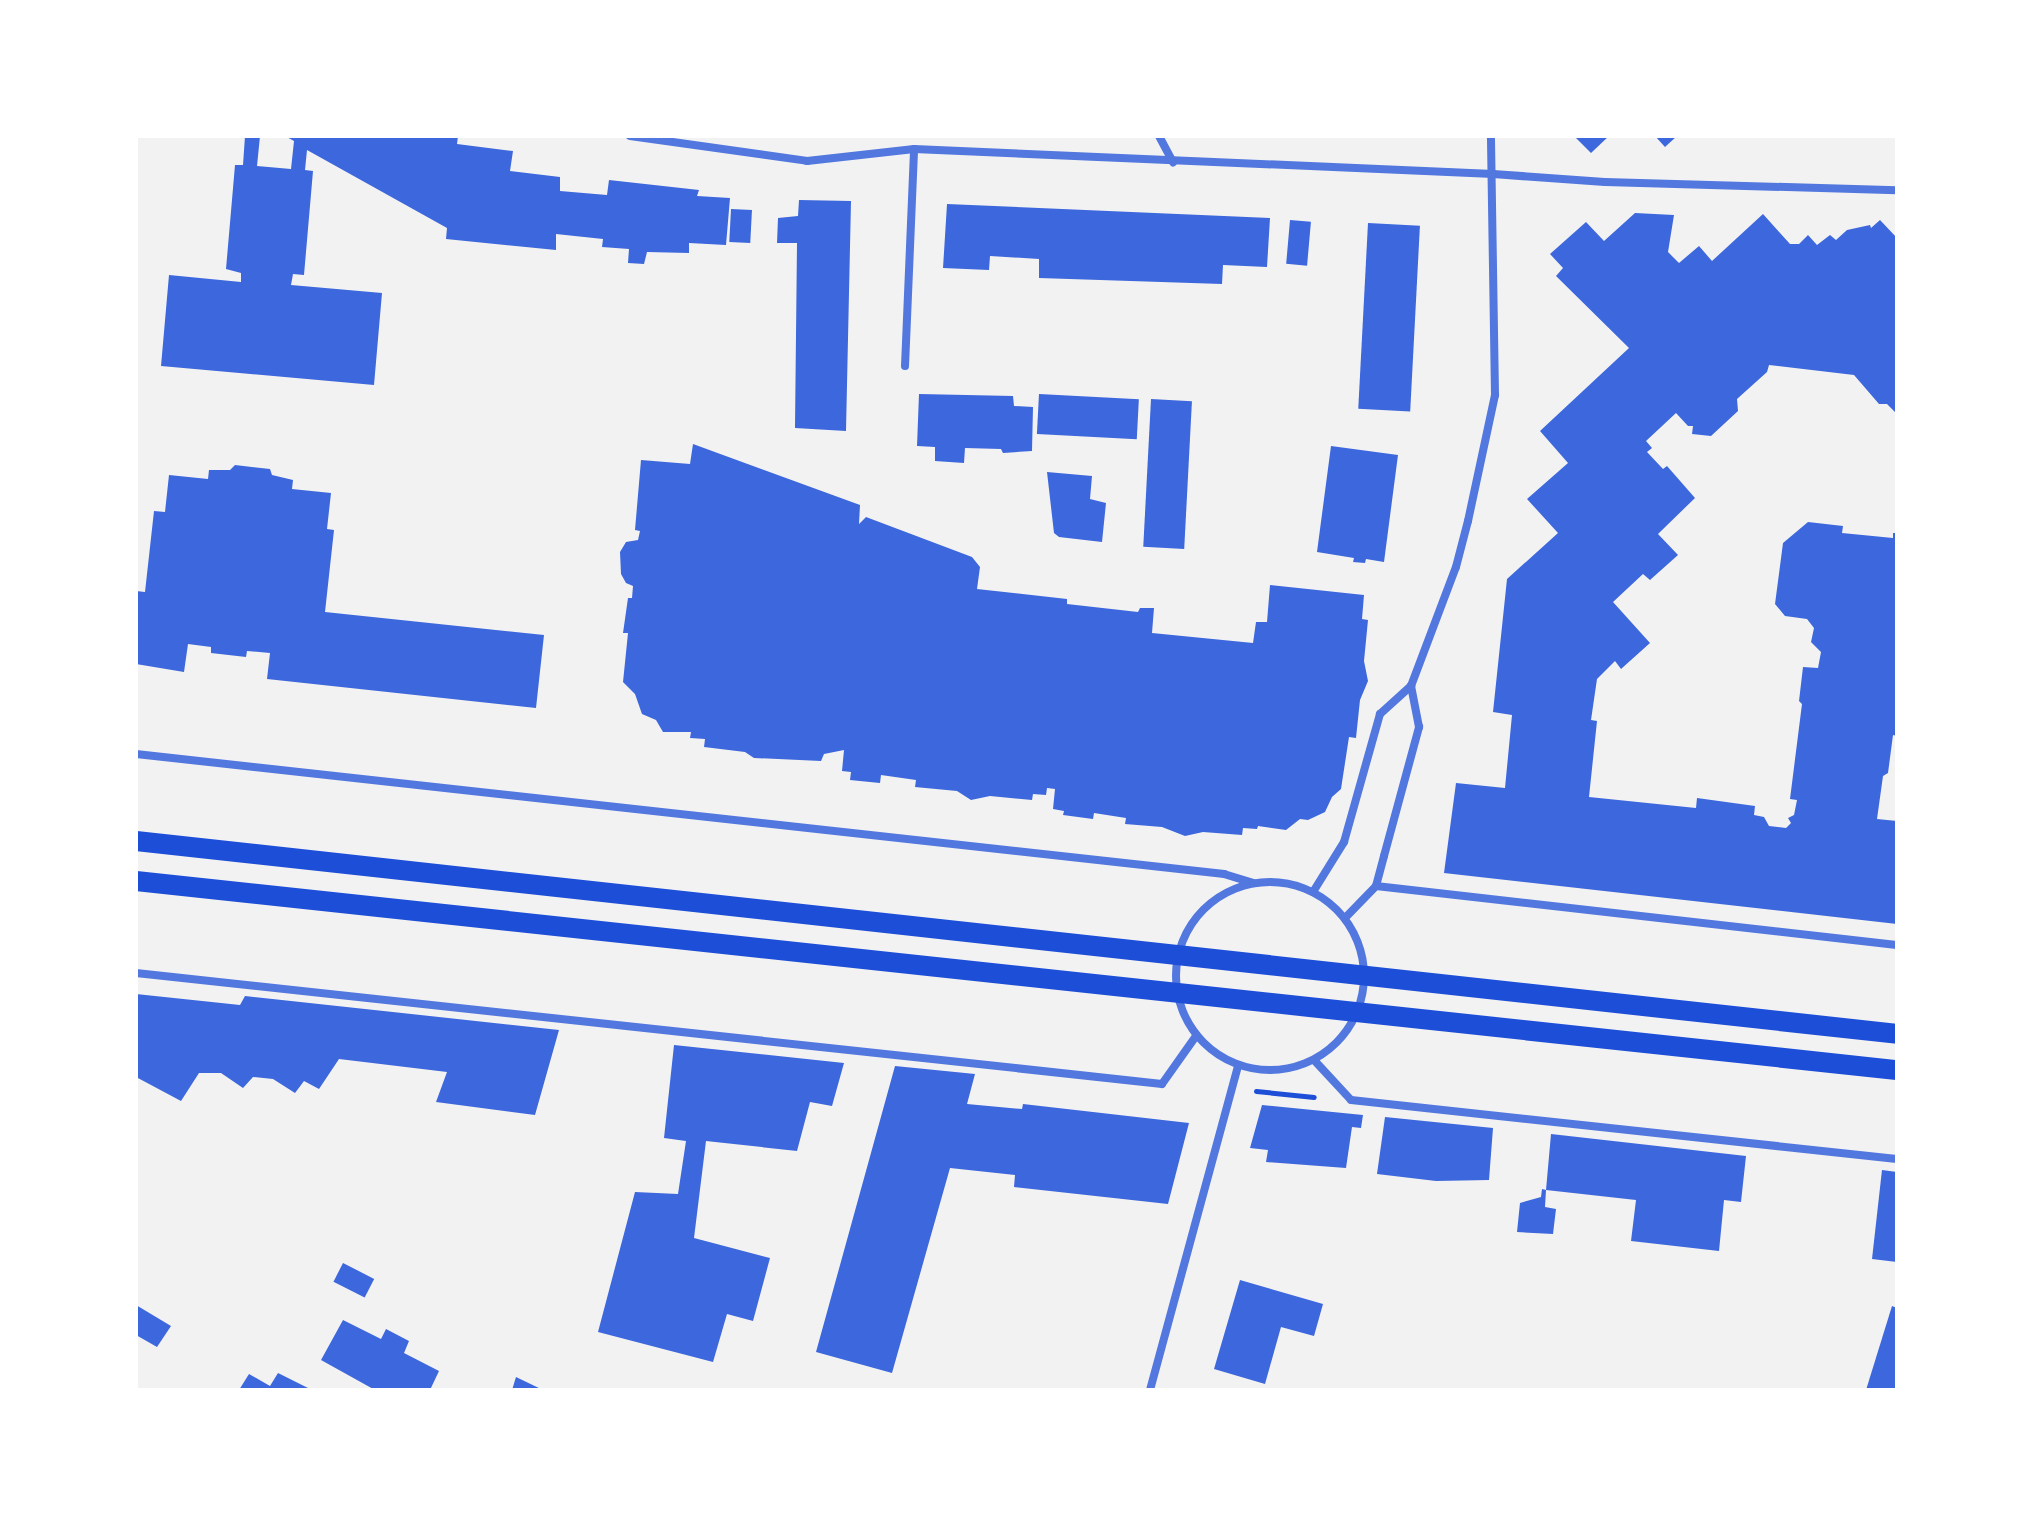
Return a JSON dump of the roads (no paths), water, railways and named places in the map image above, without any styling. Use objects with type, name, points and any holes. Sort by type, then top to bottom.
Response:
[{"type":"main road","points":[[136,841],[1897,1034]]},
{"type":"main road","points":[[136,881],[1897,1070]]},
{"type":"street","points":[[630,136],[807,161],[914,149],[1493,174],[1605,182],[1897,190]]},
{"type":"street","points":[[1159,136],[1173,162]]},
{"type":"street","points":[[1313,892],[1344,842],[1380,714],[1411,686],[1456,567],[1495,395],[1491,136]]},
{"type":"street","points":[[905,366],[914,149]]},
{"type":"street","points":[[1345,918],[1376,886],[1419,727],[1411,686]]},
{"type":"street","points":[[136,754],[1224,874],[1254,883]]},
{"type":"street","points":[[1254,883],[1284,883],[1313,892],[1345,918],[1362,955],[1364,977],[1357,1013],[1346,1033],[1314,1060],[1289,1069],[1263,1071],[1238,1066],[1215,1054],[1196,1036],[1183,1015],[1176,992],[1177,955],[1193,922],[1205,907],[1236,888],[1254,883]]},
{"type":"street","points":[[1376,886],[1897,945]]},
{"type":"street","points":[[136,973],[1162,1084],[1196,1036]]},
{"type":"street","points":[[1314,1060],[1351,1100],[1897,1159]]},
{"type":"street","points":[[1150,1390],[1238,1066]]}]
